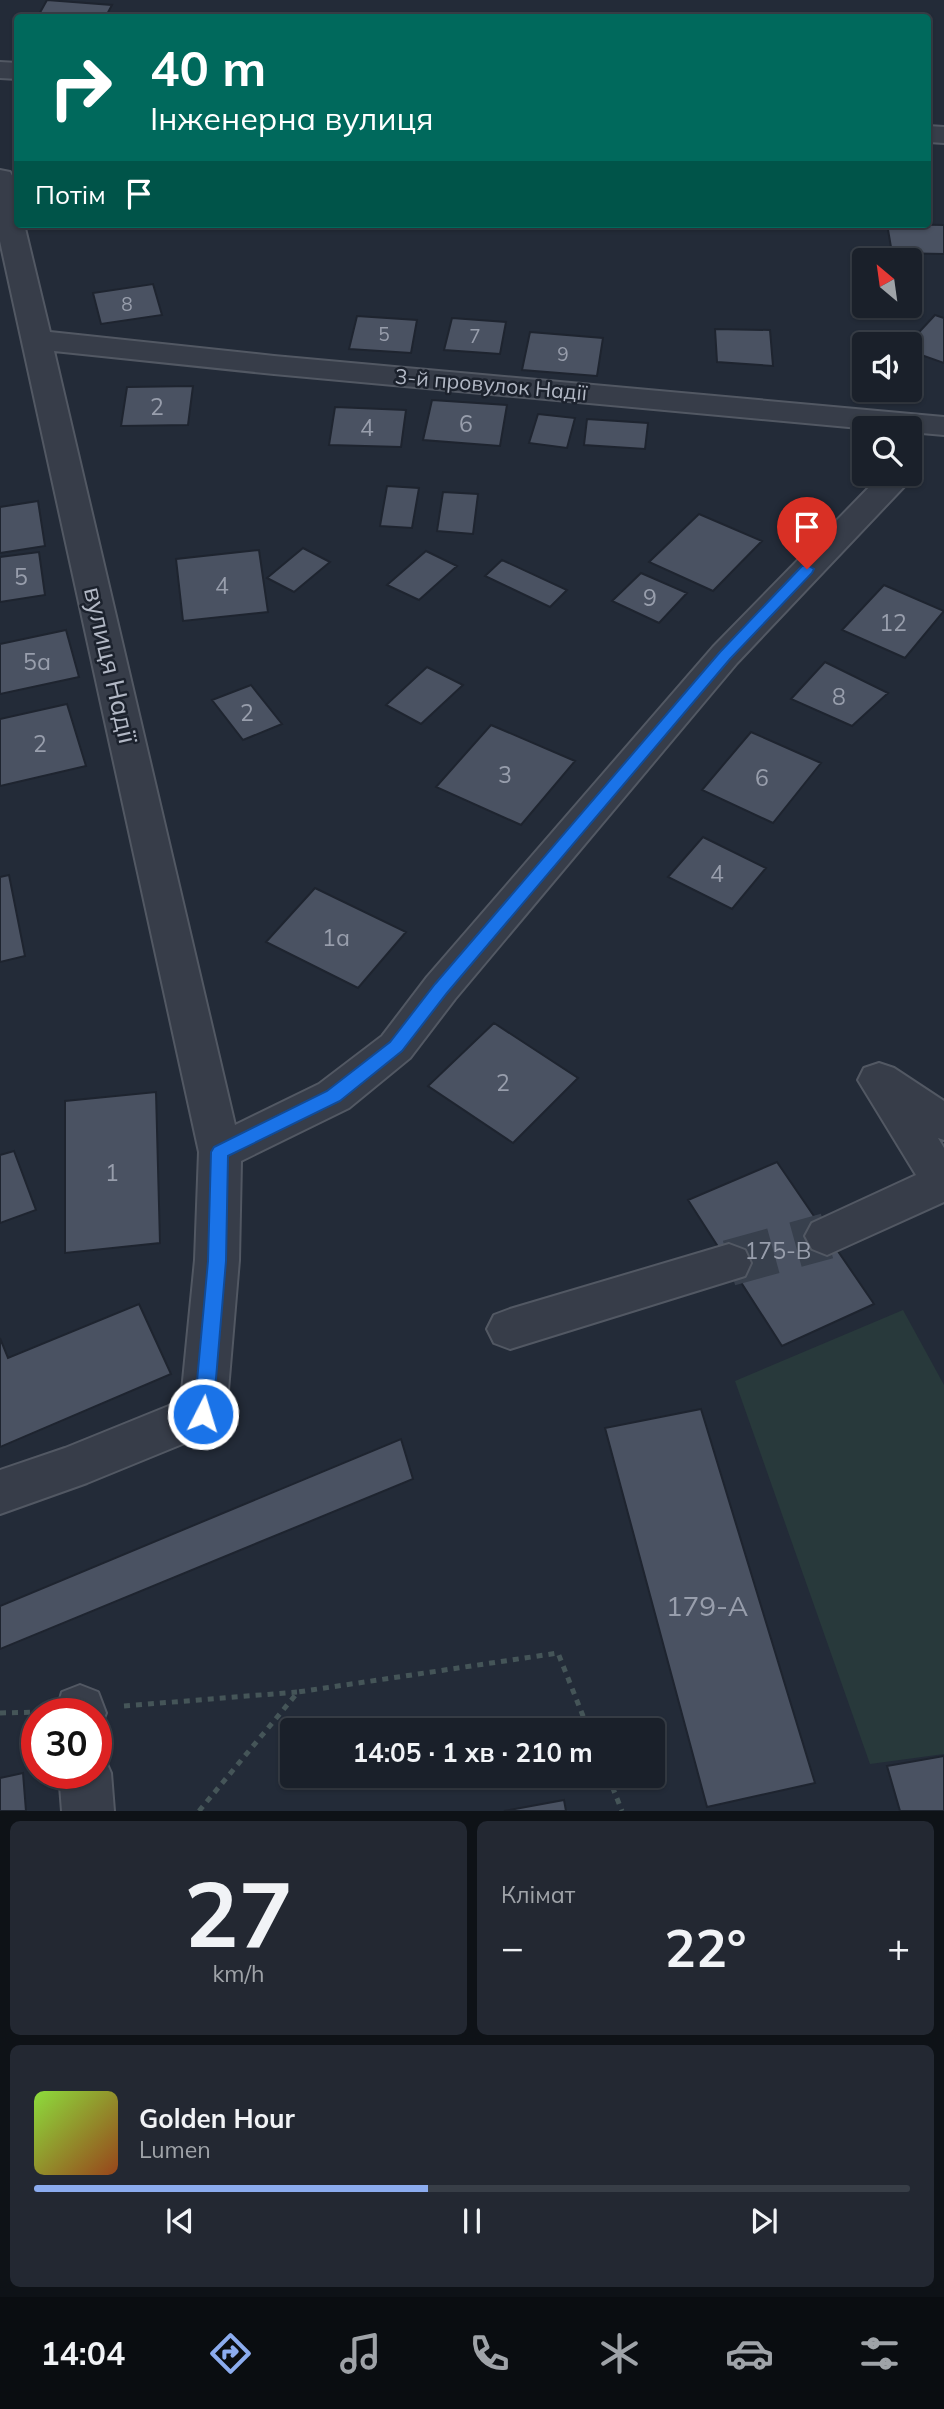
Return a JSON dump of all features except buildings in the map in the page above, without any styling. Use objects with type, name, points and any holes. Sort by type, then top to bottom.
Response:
[{"type":"street","name":"вулиця Надії","points":[[0,178],[220,1152],[217,1261],[203,1414],[70,1468],[0,1492]]},
{"type":"street","name":"3-й провулок Надії","points":[[38,340],[944,428]]},
{"type":"street","points":[[922,451],[944,428]]},
{"type":"street","points":[[220,1152],[334,1096],[396,1047],[441,988],[725,655],[888,486]]},
{"type":"street","points":[[827,1236],[943,1183],[879,1080],[944,1123]]},
{"type":"street","points":[[510,1329],[729,1263]]},
{"type":"street","points":[[86,1789],[88,1811]]},
{"type":"path","points":[[112,1708],[298,1692],[558,1653],[584,1718]]},
{"type":"path","points":[[200,1811],[298,1692]]},
{"type":"path","points":[[0,1713],[21,1712]]},
{"type":"path","points":[[613,1788],[622,1811]]},
{"type":"shaded area","points":[[903,1310],[944,1385],[944,1754],[870,1764],[735,1381]]},
{"type":"tunnel","points":[[729,1263],[827,1236]]},
{"type":"route","points":[[203,1414],[217,1261],[220,1152],[334,1096],[396,1047],[441,988],[725,655],[807,569]]}]
